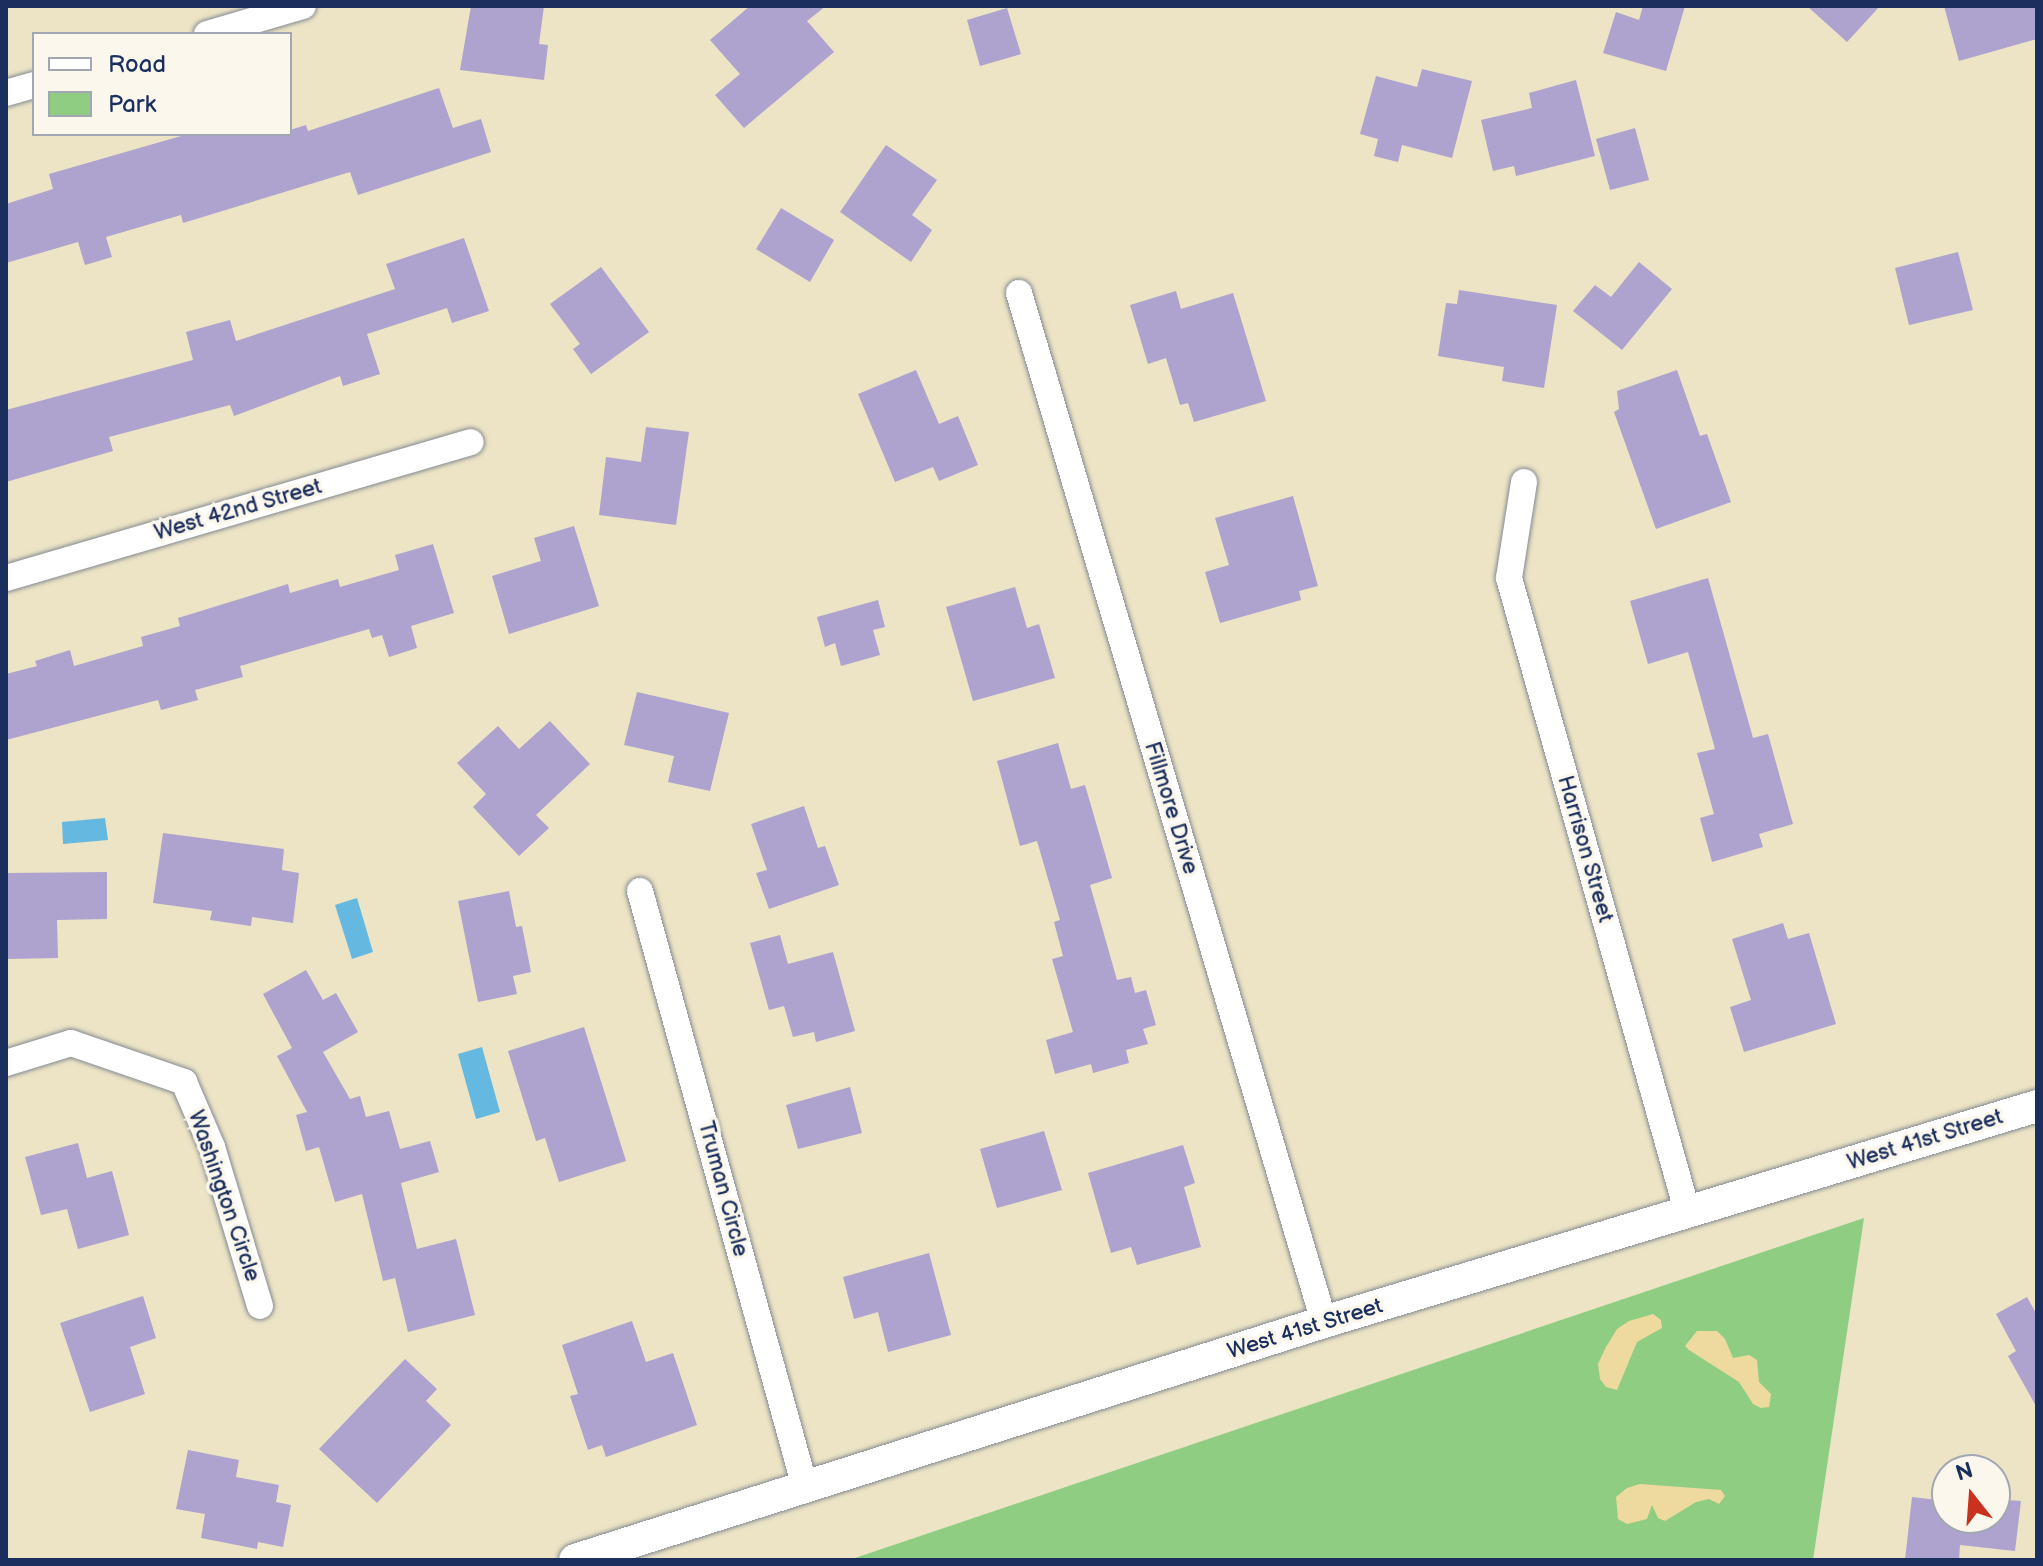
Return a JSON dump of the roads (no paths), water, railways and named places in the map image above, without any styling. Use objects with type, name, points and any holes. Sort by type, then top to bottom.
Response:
[{"type":"street","points":[[214,32],[303,6]]},
{"type":"street","points":[[6,93],[32,86]]},
{"type":"street","name":"Fillmore Drive","points":[[1019,293],[1324,1322]]},
{"type":"street","name":"West 42nd Street","points":[[6,578],[471,442]]},
{"type":"street","name":"Harrison Street","points":[[1524,482],[1509,578],[1688,1214]]},
{"type":"street","name":"Truman Circle","points":[[640,891],[805,1487]]},
{"type":"street","name":"Washington Circle","points":[[6,1063],[71,1043],[184,1082],[212,1147],[260,1306]]},
{"type":"street","name":"West 41st Street","points":[[575,1560],[1324,1322],[2037,1106]]},
{"type":"water","points":[[105,818],[108,840],[63,844],[62,822]]},
{"type":"water","points":[[357,898],[373,952],[352,959],[335,905]]},
{"type":"water","points":[[482,1047],[500,1112],[476,1119],[458,1054]]}]
